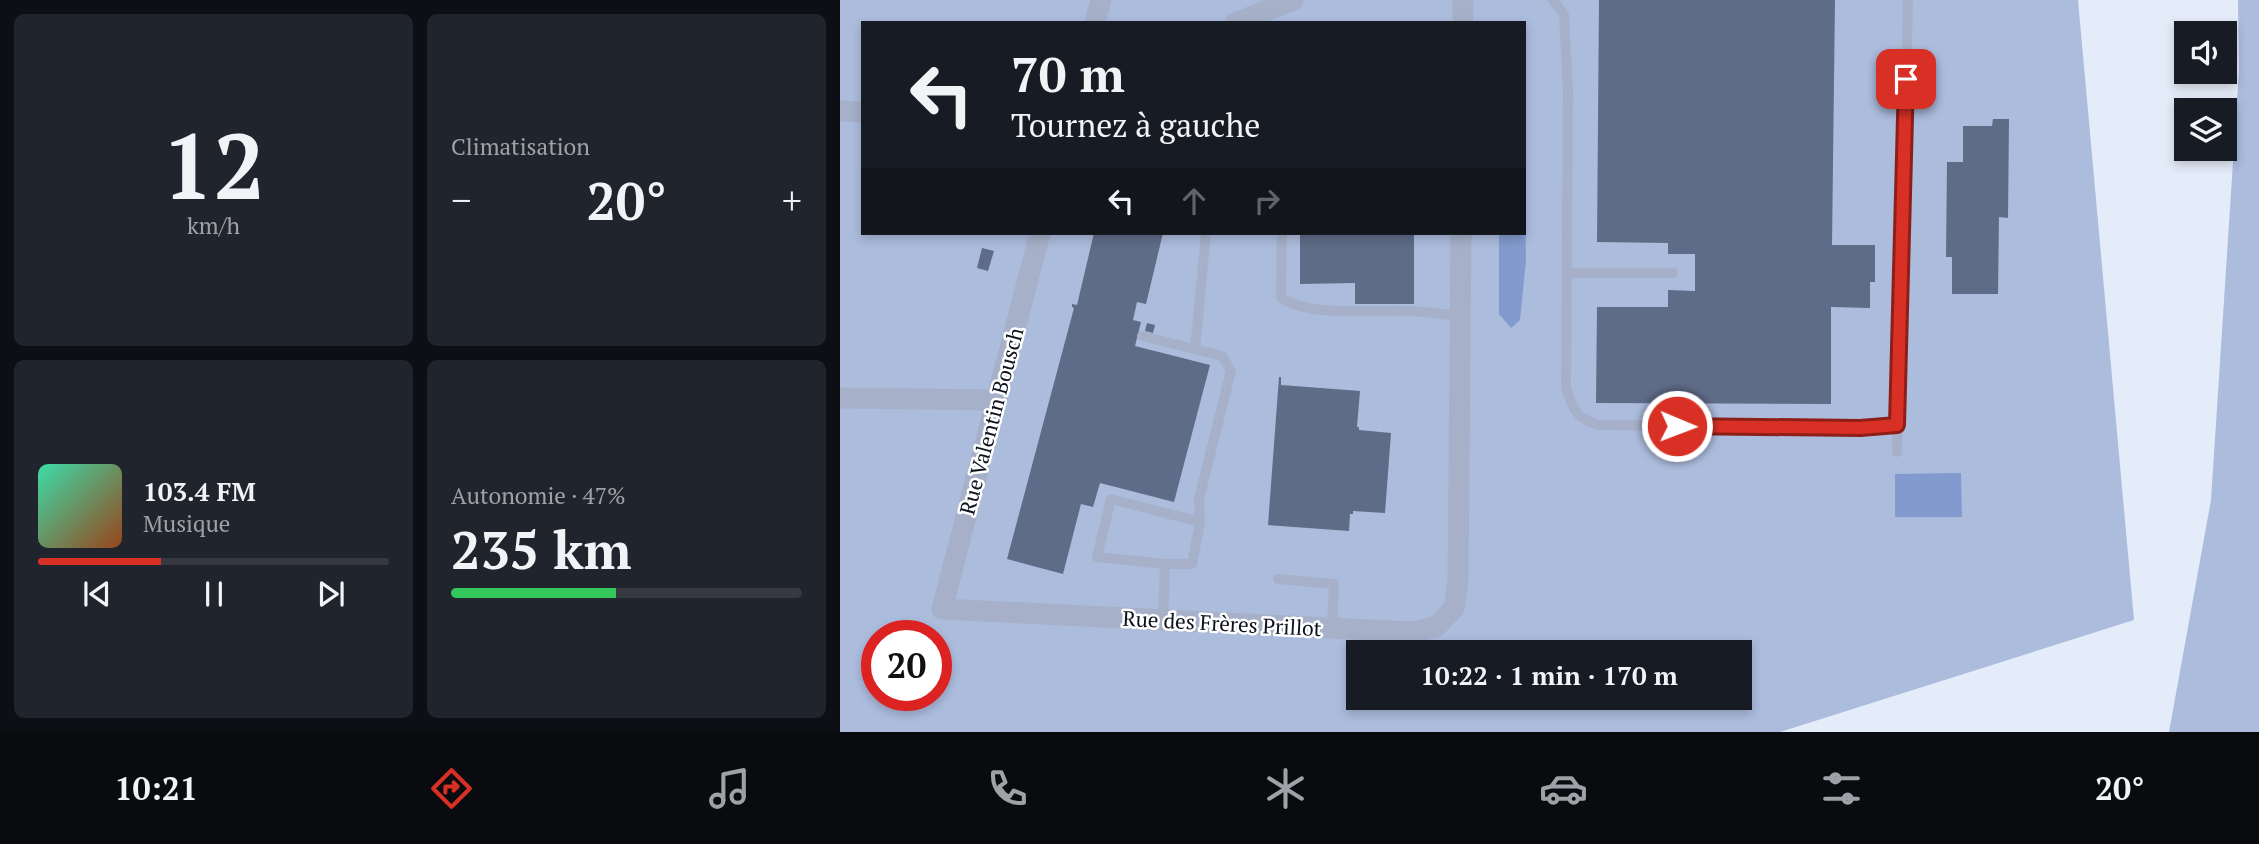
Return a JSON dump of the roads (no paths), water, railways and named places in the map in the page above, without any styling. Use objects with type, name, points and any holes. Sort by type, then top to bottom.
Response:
[{"type":"street","points":[[1096,21],[1101,0]]},
{"type":"street","points":[[1244,21],[1293,0]]},
{"type":"street","points":[[1463,0],[1463,21]]},
{"type":"street","points":[[840,111],[861,111]]},
{"type":"street","name":"Rue Valentin Bousch","points":[[942,609],[1039,235]]},
{"type":"street","name":"Rue des Frères Prillot","points":[[942,609],[1411,632],[1436,627],[1454,608],[1458,580],[1461,235]]},
{"type":"street","points":[[840,398],[996,400]]},
{"type":"lane","points":[[1553,0],[1564,15],[1568,91],[1566,388],[1573,407],[1583,420],[1598,425],[1860,428],[1897,425]]},
{"type":"lane","points":[[1898,452],[1908,0]]},
{"type":"lane","points":[[1195,349],[1206,235]]},
{"type":"lane","points":[[1282,235],[1281,297],[1292,306],[1356,312],[1460,315]]},
{"type":"lane","points":[[1567,273],[1674,273]]},
{"type":"lane","points":[[1142,337],[1222,356],[1231,371],[1199,499],[1200,522],[1192,564],[1097,557],[1111,499],[1200,522]]},
{"type":"lane","points":[[1163,620],[1165,564]]},
{"type":"lane","points":[[1279,579],[1334,584],[1332,628]]}]
